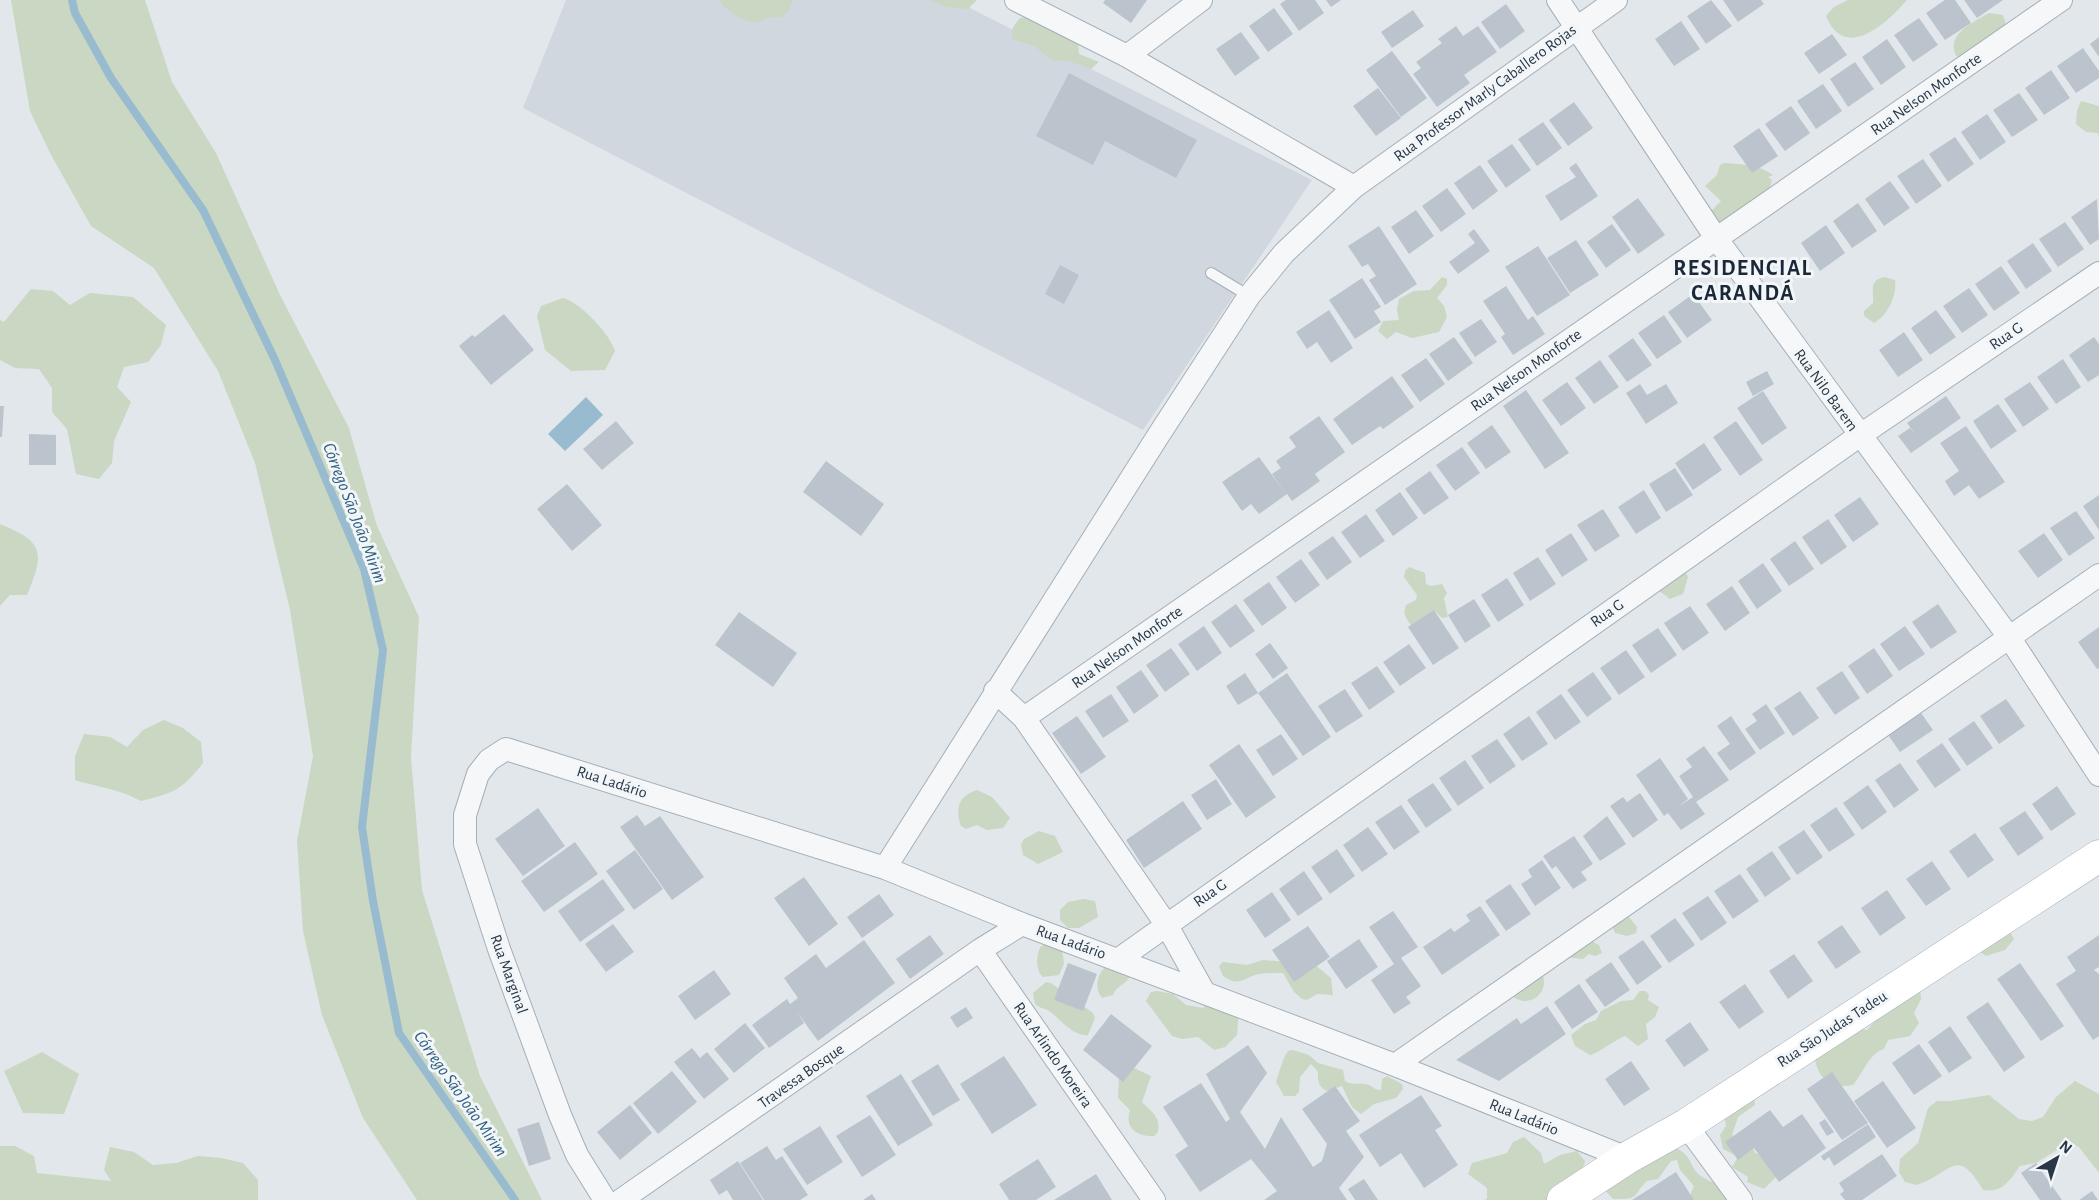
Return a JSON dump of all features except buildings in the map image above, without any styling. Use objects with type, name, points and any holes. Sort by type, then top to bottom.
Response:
[{"type":"street","points":[[1016,0],[1127,56],[1354,187]]},
{"type":"street","points":[[1127,56],[1201,0]]},
{"type":"street","name":"Rua Nilo Barem","points":[[1558,0],[1716,238],[1859,436],[2009,637],[2099,775]]},
{"type":"street","name":"Rua Professor Marly Caballero Rojas","points":[[885,868],[995,691],[1249,296],[1284,253],[1354,187],[1616,0]]},
{"type":"street","name":"Rua Nelson Monforte","points":[[1024,718],[2061,0]]},
{"type":"street","name":"Rua G","points":[[1119,959],[1859,436],[2099,273]]},
{"type":"street","points":[[1395,1065],[2099,575]]},
{"type":"street","points":[[995,691],[1024,718],[1166,924],[1204,992]]},
{"type":"street","name":"Rua Ladário","points":[[506,749],[885,868],[1022,924],[1395,1065],[1627,1158]]},
{"type":"street","name":"Rua Marginal","points":[[506,749],[489,760],[478,774],[465,815],[465,844],[560,1115],[577,1155],[605,1200]]},
{"type":"street","name":"Rua São Judas Tadeu","points":[[1563,1200],[1627,1158],[1686,1125],[2099,856]]},
{"type":"street","points":[[980,950],[1022,924]]},
{"type":"street","name":"Travessa Bosque","points":[[621,1200],[980,950]]},
{"type":"street","name":"Rua Arlindo Moreira","points":[[980,950],[1154,1200]]},
{"type":"street","points":[[1686,1125],[1742,1200]]},
{"type":"lane","points":[[1211,273],[1249,296]]},
{"type":"shaded area","points":[[566,0],[954,0],[1312,180],[1143,430],[523,108]]},
{"type":"green space","points":[[11,0],[145,0],[172,82],[216,153],[280,295],[349,428],[377,526],[419,617],[411,757],[422,890],[480,1076],[542,1200],[417,1200],[363,1118],[322,1015],[303,931],[297,841],[313,756],[290,610],[255,463],[218,371],[154,268],[91,226],[50,153],[30,111]]},
{"type":"green space","points":[[719,0],[793,0],[789,10],[781,18],[772,17],[752,22],[736,15]]},
{"type":"green space","points":[[930,0],[977,0],[968,9],[946,7]]},
{"type":"green space","points":[[1848,0],[1907,0],[1878,27],[1855,37],[1844,36],[1834,30],[1826,16],[1834,7]]},
{"type":"green space","points":[[1989,13],[2003,15],[2006,25],[1962,58],[1956,56],[1954,48],[1958,35],[1968,25]]},
{"type":"green space","points":[[1030,17],[1059,35],[1078,42],[1079,54],[1099,62],[1091,69],[1069,61],[1052,60],[1034,46],[1012,39],[1013,27],[1020,18]]},
{"type":"green space","points":[[2081,101],[2099,106],[2099,137],[2098,133],[2086,132],[2076,124]]},
{"type":"green space","points":[[1724,163],[1756,167],[1773,175],[1768,177],[1772,180],[1769,190],[1724,230],[1709,213],[1721,201],[1705,186],[1717,175],[1720,165]]},
{"type":"green space","points":[[1442,277],[1447,279],[1447,285],[1437,298],[1444,306],[1447,317],[1439,332],[1412,338],[1396,332],[1387,339],[1378,331],[1383,321],[1399,320],[1397,309],[1399,299],[1414,291],[1430,290]]},
{"type":"green space","points":[[1885,277],[1895,280],[1895,292],[1887,310],[1874,323],[1864,316],[1864,311],[1873,303],[1874,283]]},
{"type":"green space","points":[[31,289],[53,291],[70,305],[90,293],[133,297],[166,325],[161,345],[148,362],[124,367],[117,387],[131,402],[114,441],[112,463],[99,479],[76,474],[67,429],[52,412],[52,388],[39,369],[15,368],[0,360],[0,320],[4,322]]},
{"type":"green space","points":[[563,298],[586,312],[612,344],[615,351],[605,370],[571,371],[545,350],[537,316],[541,306]]},
{"type":"green space","points":[[0,524],[15,530],[33,543],[38,558],[37,568],[27,595],[10,595],[0,606]]},
{"type":"green space","points":[[1409,567],[1425,573],[1426,584],[1431,586],[1442,584],[1447,593],[1444,598],[1448,617],[1442,618],[1435,611],[1421,625],[1411,625],[1407,620],[1406,605],[1416,600],[1417,595],[1404,577]]},
{"type":"green space","points":[[1685,572],[1688,577],[1683,594],[1670,599],[1658,590]]},
{"type":"green space","points":[[164,720],[183,728],[201,742],[203,763],[183,785],[170,793],[141,801],[116,791],[75,780],[75,756],[84,734],[110,737],[127,747],[143,730]]},
{"type":"green space","points":[[977,790],[992,797],[1010,818],[1003,828],[987,830],[977,825],[966,829],[961,826],[958,814],[960,804],[966,796]]},
{"type":"green space","points":[[1039,831],[1055,836],[1063,852],[1038,864],[1023,855],[1021,844],[1024,839]]},
{"type":"green space","points":[[1084,899],[1095,901],[1098,917],[1079,928],[1068,928],[1060,920],[1060,910],[1068,902]]},
{"type":"green space","points":[[1624,911],[1637,927],[1636,933],[1627,936],[1615,933],[1612,925]]},
{"type":"green space","points":[[2010,932],[2014,939],[2005,950],[1986,956],[1979,951]]},
{"type":"green space","points":[[1587,939],[1599,945],[1602,953],[1595,956],[1589,954],[1583,959],[1565,957]]},
{"type":"green space","points":[[1052,943],[1062,948],[1064,964],[1059,975],[1043,977],[1037,962],[1038,953],[1041,946]]},
{"type":"green space","points":[[1263,960],[1314,964],[1331,978],[1333,995],[1317,994],[1307,1000],[1302,999],[1294,992],[1283,973],[1259,974],[1242,981],[1234,981],[1223,976],[1219,966],[1223,962],[1247,965]]},
{"type":"green space","points":[[1525,963],[1539,968],[1544,982],[1539,996],[1525,1001],[1511,996],[1506,982],[1511,968]]},
{"type":"green space","points":[[1109,964],[1131,975],[1113,995],[1102,998],[1097,984],[1102,971]]},
{"type":"green space","points":[[1046,982],[1051,983],[1093,1013],[1095,1018],[1088,1035],[1078,1034],[1050,1011],[1035,1004],[1033,993]]},
{"type":"green space","points":[[1920,988],[1921,999],[1914,1013],[1919,1023],[1910,1036],[1888,1040],[1884,1049],[1870,1059],[1853,1085],[1836,1085],[1823,1078],[1816,1065],[1814,1048],[1856,1028],[1867,1030],[1882,1013],[1893,1009]]},
{"type":"green space","points":[[1640,991],[1649,994],[1648,1000],[1659,1007],[1655,1017],[1646,1024],[1648,1039],[1638,1046],[1625,1036],[1590,1055],[1575,1046],[1571,1035],[1585,1024],[1596,1020],[1601,1011],[1621,1001],[1633,1000]]},
{"type":"green space","points":[[1151,992],[1173,994],[1186,1005],[1203,1008],[1210,999],[1239,1007],[1237,1035],[1225,1047],[1214,1050],[1198,1037],[1182,1039],[1172,1036],[1146,1001]]},
{"type":"green space","points":[[1293,1050],[1309,1055],[1318,1063],[1343,1070],[1345,1081],[1353,1084],[1366,1084],[1381,1090],[1382,1079],[1387,1076],[1402,1084],[1403,1089],[1396,1098],[1374,1104],[1361,1114],[1352,1107],[1342,1086],[1327,1091],[1320,1086],[1318,1072],[1311,1064],[1300,1077],[1299,1092],[1295,1096],[1284,1096],[1276,1082],[1286,1054]]},
{"type":"green space","points":[[42,1052],[79,1074],[64,1114],[23,1113],[4,1071]]},
{"type":"green space","points":[[1132,1067],[1151,1076],[1142,1102],[1158,1122],[1158,1132],[1154,1136],[1142,1135],[1133,1130],[1129,1122],[1130,1110],[1118,1098],[1119,1076]]},
{"type":"green space","points":[[2075,1081],[2099,1094],[2099,1173],[2079,1147],[2068,1143],[2036,1163],[2020,1166],[2005,1185],[1996,1190],[1983,1190],[1974,1176],[1960,1165],[1953,1166],[1917,1185],[1905,1182],[1899,1172],[1900,1159],[1918,1143],[1928,1108],[1937,1101],[1989,1095],[2019,1119],[2032,1121],[2043,1117],[2056,1097]]},
{"type":"green space","points":[[1754,1096],[1755,1105],[1738,1117],[1732,1135],[1753,1148],[1755,1153],[1763,1155],[1775,1169],[1775,1178],[1764,1189],[1747,1182],[1748,1177],[1732,1167],[1738,1157],[1723,1149],[1720,1135],[1726,1126],[1724,1114]]},
{"type":"green space","points":[[1524,1137],[1541,1153],[1544,1164],[1560,1155],[1577,1151],[1585,1161],[1580,1174],[1566,1190],[1547,1200],[1484,1200],[1487,1199],[1487,1188],[1468,1174],[1472,1163],[1507,1153],[1513,1142]]},
{"type":"green space","points":[[0,1146],[15,1146],[34,1156],[37,1173],[111,1181],[104,1170],[110,1147],[134,1152],[153,1165],[176,1163],[198,1156],[221,1158],[243,1163],[258,1180],[258,1200],[0,1200]]},
{"type":"green space","points":[[1671,1146],[1688,1157],[1701,1176],[1719,1185],[1730,1200],[1688,1200],[1694,1186],[1680,1170],[1677,1160],[1671,1161],[1658,1179],[1647,1181],[1635,1196],[1628,1199],[1613,1199],[1601,1186]]},
{"type":"water","points":[[586,397],[603,415],[565,451],[548,434]]},
{"type":"waterway","name":"Córrego São João Mirim","points":[[72,0],[75,13],[111,78],[203,210],[275,360],[364,569],[383,650],[362,827],[373,901],[399,1033],[515,1200]]},
{"type":"district","name":"RESIDENCIAL CARANDÁ","points":[[1743,280]]}]
